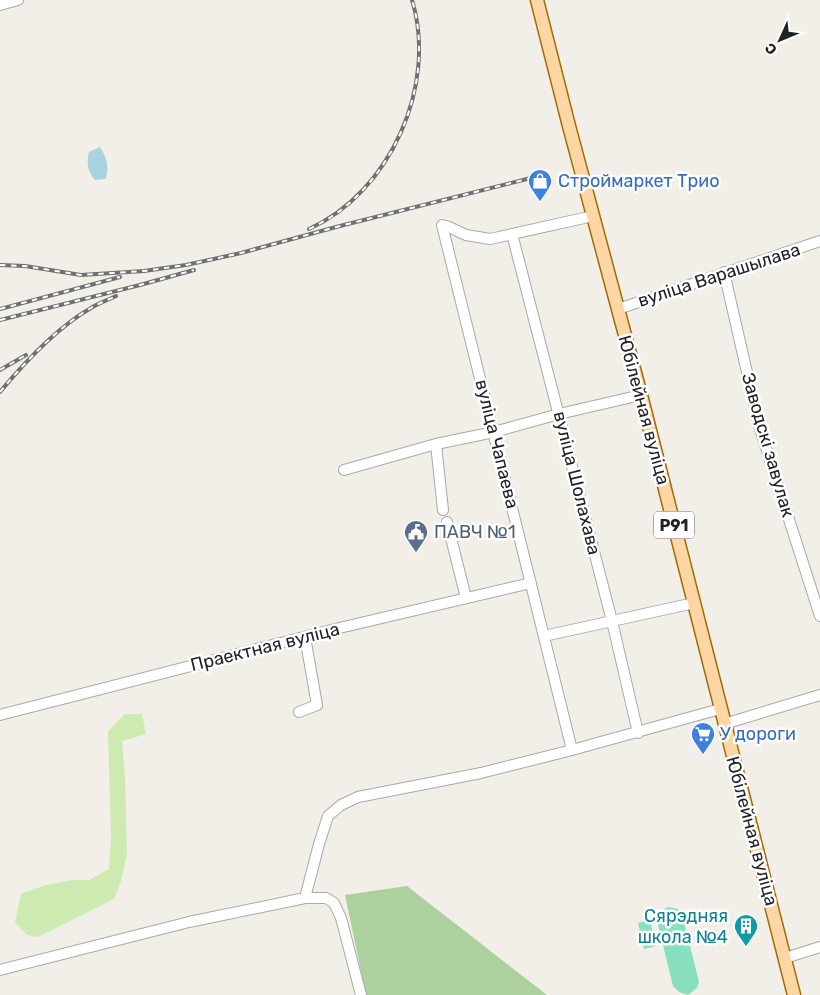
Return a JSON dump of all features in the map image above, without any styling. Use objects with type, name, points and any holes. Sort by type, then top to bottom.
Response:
[{"type":"main road","name":"Юбілейная вуліца","points":[[537,0],[641,394],[794,995]]},
{"type":"street","points":[[0,6],[18,0]]},
{"type":"street","points":[[512,234],[593,216]]},
{"type":"street","name":"вуліца Чапаева","points":[[512,234],[490,239],[466,235],[442,225],[572,750]]},
{"type":"street","name":"вуліца Шолахава","points":[[512,234],[612,621],[638,733]]},
{"type":"street","name":"вуліца Варашылава","points":[[618,309],[820,241]]},
{"type":"street","name":"Заводскі завулак","points":[[724,272],[760,429],[820,616]]},
{"type":"street","points":[[344,470],[436,444],[494,432],[641,394]]},
{"type":"street","points":[[436,444],[444,510]]},
{"type":"street","points":[[447,522],[466,598]]},
{"type":"street","name":"Праектная вуліца","points":[[0,715],[190,665],[531,583]]},
{"type":"street","points":[[544,636],[694,603]]},
{"type":"street","points":[[299,712],[317,705],[305,637]]},
{"type":"street","points":[[724,724],[820,695]]},
{"type":"street","points":[[305,898],[328,816],[358,796],[481,773],[638,733],[720,709]]},
{"type":"street","points":[[0,970],[189,922],[305,898],[326,898],[334,903],[341,918],[361,995]]},
{"type":"street","points":[[785,958],[820,947]]},
{"type":"green space","points":[[125,714],[142,714],[146,734],[122,741],[127,854],[121,881],[114,899],[38,937],[27,935],[15,922],[21,894],[43,886],[72,880],[89,880],[109,869],[111,838],[108,731]]},
{"type":"green space","points":[[407,886],[547,995],[366,995],[345,895]]},
{"type":"green space","points":[[668,907],[678,909],[682,914],[699,982],[697,988],[688,995],[679,992],[673,986],[657,921],[661,912]]},
{"type":"green space","points":[[650,920],[656,946],[644,949],[638,923]]},
{"type":"water","points":[[100,147],[107,162],[107,174],[106,179],[95,180],[88,167],[88,156],[89,152]]},
{"type":"railway","points":[[309,229],[338,212],[363,190],[384,163],[401,133],[412,100],[418,67],[418,33],[412,0]]},
{"type":"railway","points":[[0,265],[25,266],[81,275],[144,271],[186,265],[241,253],[543,175]]},
{"type":"railway","points":[[0,320],[194,270]]},
{"type":"railway","points":[[0,309],[120,277]]},
{"type":"railway","points":[[0,392],[20,369],[66,325],[94,306],[116,296]]},
{"type":"railway","points":[[0,370],[26,355]]},
{"type":"place","name":"Строймаркет Трио","points":[[540,202]]},
{"type":"place","name":"ПАВЧ №1","points":[[416,553]]},
{"type":"place","name":"У дороги","points":[[703,755]]},
{"type":"place","name":"Сярэдняя школа №4","points":[[746,947]]}]
